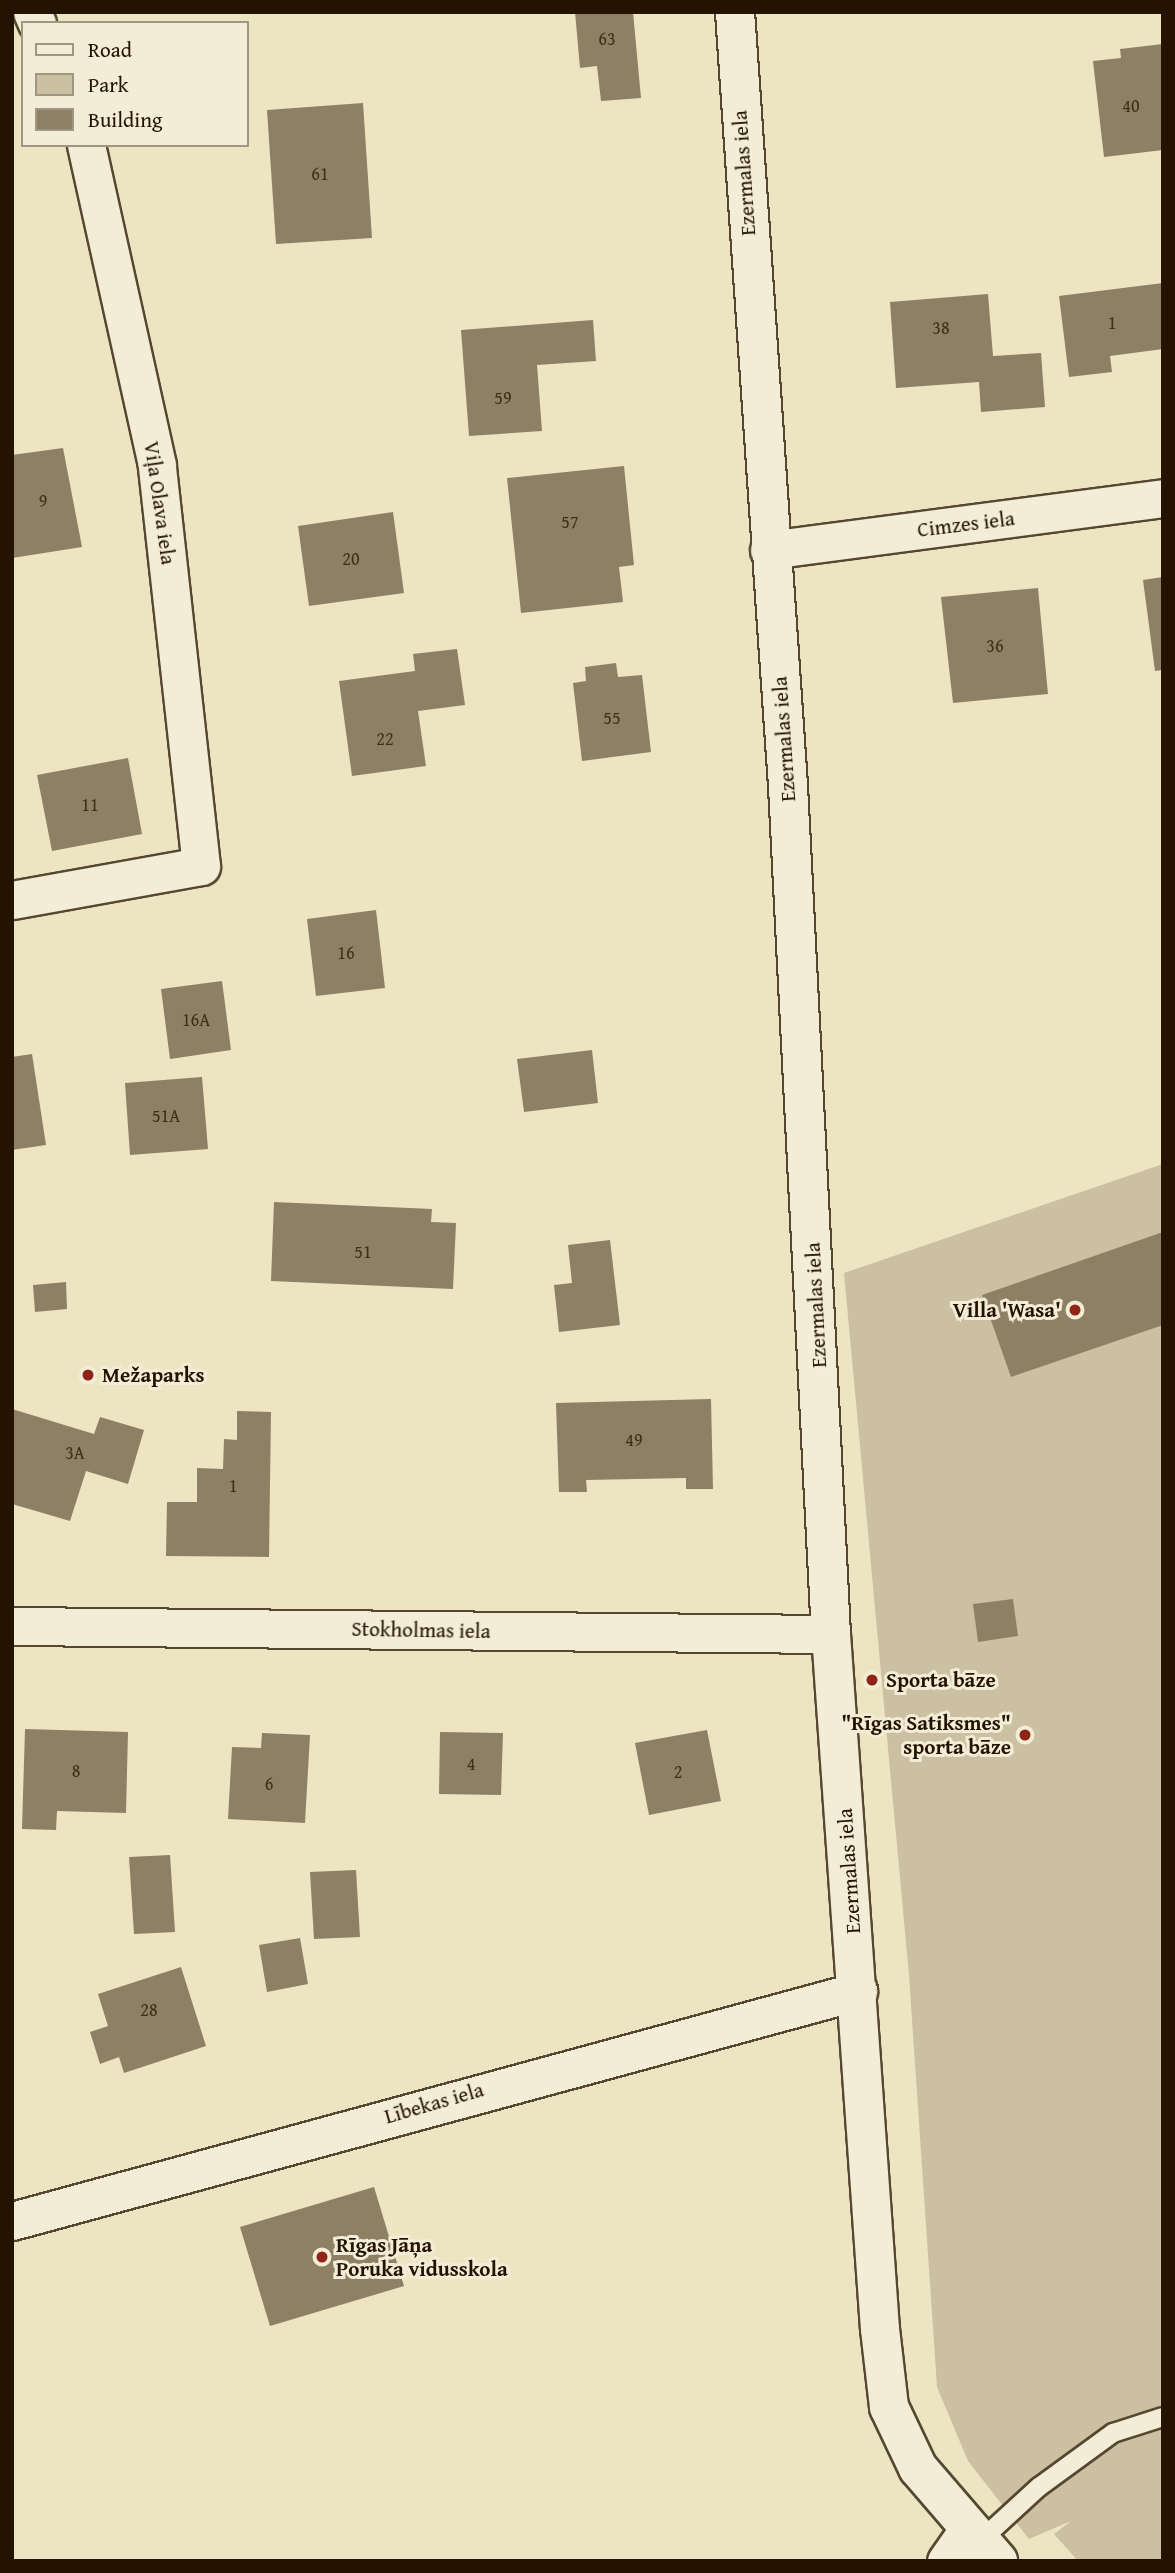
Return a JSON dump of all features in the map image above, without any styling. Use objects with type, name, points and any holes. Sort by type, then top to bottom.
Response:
[{"type":"street","name":"Ezermalas iela","points":[[735,12],[769,550],[788,786],[831,1634],[889,2407],[918,2468],[982,2544]]},
{"type":"street","name":"Viļa Olava iela","points":[[12,900],[201,866],[157,465],[86,147]]},
{"type":"street","name":"Cimzes iela","points":[[769,550],[1163,498]]},
{"type":"street","name":"Stokholmas iela","points":[[12,1626],[831,1634]]},
{"type":"street","name":"Lībekas iela","points":[[12,2221],[858,1991]]},
{"type":"street","points":[[946,2561],[982,2544]]},
{"type":"lane","points":[[982,2544],[1039,2487],[1113,2434],[1163,2417]]},
{"type":"green space","name":"\"Rīgas Satiksmes\" sporta bāze","points":[[1163,1164],[1163,2561],[1078,2561],[1054,2534],[1071,2521],[1029,2539],[968,2461],[937,2387],[909,1975],[844,1273]]},
{"type":"building","points":[[575,12],[633,12],[641,98],[601,101],[597,66],[580,68]]},
{"type":"building","points":[[1163,44],[1163,150],[1104,157],[1093,61],[1121,58],[1120,49]]},
{"type":"building","points":[[363,103],[372,238],[276,244],[267,110]]},
{"type":"building","points":[[1163,283],[1163,349],[1110,356],[1112,372],[1069,377],[1059,296]]},
{"type":"building","points":[[988,294],[993,356],[1041,353],[1045,407],[981,412],[979,382],[896,388],[890,302]]},
{"type":"building","points":[[593,320],[596,361],[537,365],[542,431],[469,436],[461,330]]},
{"type":"building","points":[[63,448],[82,547],[12,558],[12,455]]},
{"type":"building","points":[[624,466],[634,565],[619,567],[623,602],[521,613],[507,478]]},
{"type":"building","points":[[393,512],[404,593],[309,606],[298,526]]},
{"type":"building","points":[[1163,577],[1163,670],[1155,671],[1143,580]]},
{"type":"building","points":[[1038,588],[1048,694],[953,703],[941,597]]},
{"type":"building","points":[[457,649],[465,705],[418,711],[426,766],[352,776],[339,681],[415,671],[413,654]]},
{"type":"building","points":[[616,663],[618,677],[642,675],[651,752],[582,761],[573,683],[586,681],[585,667]]},
{"type":"building","points":[[128,758],[142,834],[52,851],[37,775]]},
{"type":"building","points":[[376,910],[385,988],[316,996],[307,919]]},
{"type":"building","points":[[222,981],[231,1050],[170,1059],[161,989]]},
{"type":"building","points":[[592,1050],[598,1103],[524,1112],[517,1059]]},
{"type":"building","points":[[32,1054],[46,1145],[12,1150],[12,1057]]},
{"type":"building","points":[[202,1077],[208,1149],[130,1155],[125,1083]]},
{"type":"building","points":[[274,1202],[432,1209],[431,1222],[456,1223],[453,1289],[271,1281]]},
{"type":"building","name":"Villa 'Wasa'","points":[[1163,1232],[1163,1325],[1011,1377],[982,1295]]},
{"type":"building","points":[[610,1240],[620,1325],[559,1332],[554,1285],[572,1283],[568,1245]]},
{"type":"building","points":[[66,1282],[67,1309],[35,1312],[33,1285]]},
{"type":"building","points":[[711,1399],[713,1489],[686,1489],[686,1478],[586,1480],[587,1492],[559,1492],[556,1403]]},
{"type":"building","points":[[12,1409],[94,1434],[100,1417],[144,1430],[128,1484],[86,1471],[70,1521],[12,1504]]},
{"type":"building","points":[[237,1411],[271,1412],[269,1557],[166,1556],[167,1502],[197,1502],[197,1468],[223,1469],[224,1439],[237,1440]]},
{"type":"building","points":[[1013,1599],[1018,1636],[978,1642],[973,1604]]},
{"type":"building","points":[[25,1729],[128,1732],[126,1813],[57,1811],[56,1830],[22,1829]]},
{"type":"building","points":[[707,1730],[721,1801],[649,1815],[635,1743]]},
{"type":"building","points":[[440,1732],[503,1733],[501,1795],[439,1794]]},
{"type":"building","points":[[262,1733],[310,1735],[305,1823],[228,1819],[232,1747],[261,1748]]},
{"type":"building","points":[[170,1855],[175,1932],[134,1934],[129,1857]]},
{"type":"building","points":[[356,1870],[360,1937],[314,1939],[310,1872]]},
{"type":"building","points":[[300,1938],[308,1984],[267,1992],[259,1945]]},
{"type":"building","points":[[181,1967],[206,2046],[124,2073],[119,2057],[100,2064],[90,2032],[108,2026],[98,1994]]},
{"type":"building","name":"Rīgas Jāņa Poruka vidusskola","points":[[374,2187],[404,2286],[270,2326],[240,2227]]},
{"type":"place","name":"Villa 'Wasa'","points":[[1075,1310]]},
{"type":"place","name":"Mežaparks","points":[[88,1375]]},
{"type":"place","name":"Sporta bāze","points":[[872,1680]]},
{"type":"place","name":"\"Rīgas Satiksmes\" sporta bāze","points":[[1025,1735]]},
{"type":"place","name":"Rīgas Jāņa Poruka vidusskola","points":[[322,2257]]}]
